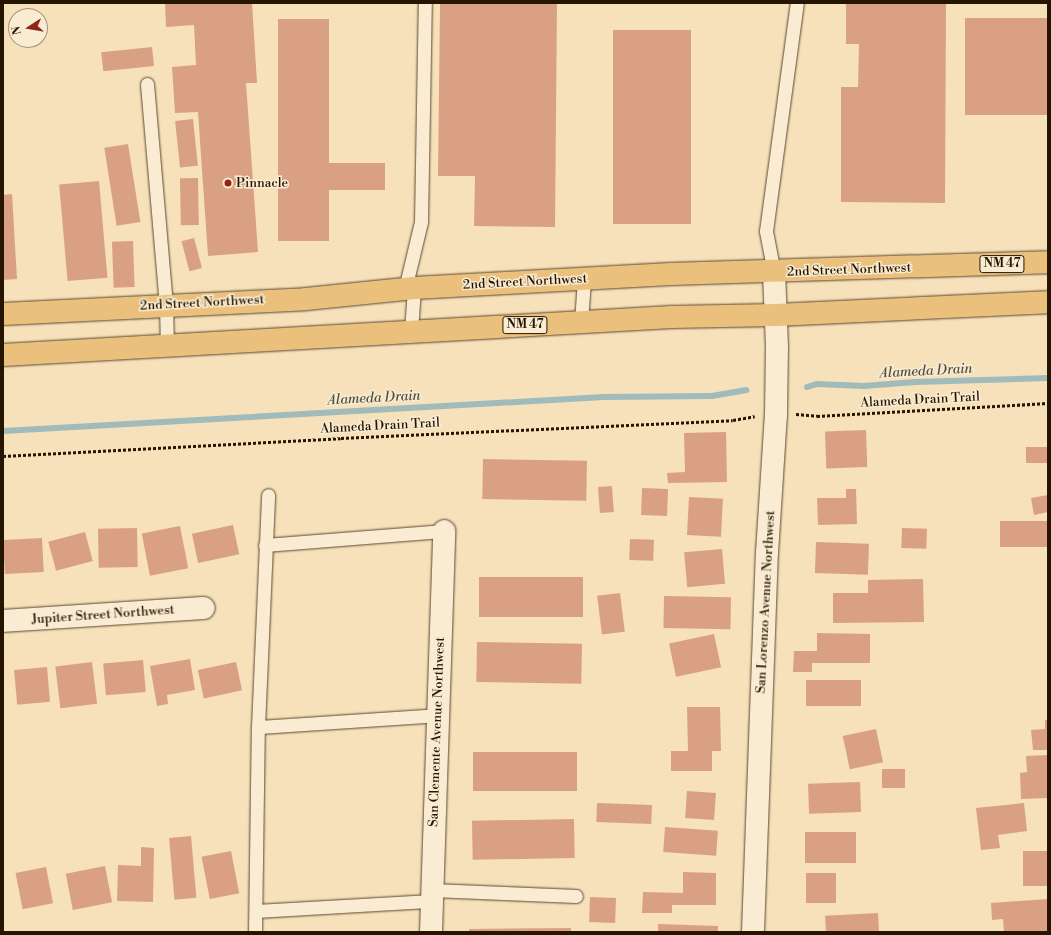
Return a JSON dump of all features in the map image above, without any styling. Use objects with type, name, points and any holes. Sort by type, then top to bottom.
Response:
[{"type":"main road","name":"2nd Street Northwest","points":[[3,314],[166,304],[306,298],[410,288],[584,279],[1048,262]]},
{"type":"main road","name":"NM 47","points":[[3,355],[167,347],[412,331],[582,322],[776,315],[1048,302]]},
{"type":"street","name":"San Lorenzo Avenue Northwest","points":[[753,932],[767,553],[776,415],[776,315],[774,273]]},
{"type":"street","name":"San Clemente Avenue Northwest","points":[[431,932],[444,531]]},
{"type":"street","name":"Jupiter Street Northwest","points":[[3,621],[204,608]]},
{"type":"lane","points":[[412,331],[410,288],[421,222],[425,3]]},
{"type":"lane","points":[[774,273],[766,232],[797,3]]},
{"type":"lane","points":[[147,84],[166,304],[167,347]]},
{"type":"lane","points":[[582,322],[584,279]]},
{"type":"lane","points":[[255,932],[258,726],[268,495]]},
{"type":"lane","points":[[265,545],[444,531]]},
{"type":"lane","points":[[258,726],[438,715]]},
{"type":"lane","points":[[256,911],[432,895],[576,896]]},
{"type":"path","name":"Alameda Drain Trail","points":[[793,414],[817,416],[1048,403]]},
{"type":"path","name":"Alameda Drain Trail","points":[[3,456],[341,438],[733,420],[758,416]]},
{"type":"building","name":"Pinnacle","points":[[165,3],[252,3],[257,83],[246,83],[258,252],[208,256],[198,112],[175,113],[172,67],[196,65],[194,25],[166,27]]},
{"type":"building","points":[[440,3],[557,3],[555,227],[474,226],[475,176],[438,176]]},
{"type":"building","points":[[846,3],[946,3],[945,203],[841,202],[841,87],[858,87],[859,44],[846,44]]},
{"type":"building","points":[[965,18],[1048,18],[1048,115],[965,115]]},
{"type":"building","points":[[278,19],[329,19],[329,163],[385,163],[385,190],[329,190],[329,241],[278,241]]},
{"type":"building","points":[[613,30],[691,30],[691,224],[613,224]]},
{"type":"building","points":[[152,47],[154,66],[103,71],[101,52]]},
{"type":"building","points":[[193,119],[198,166],[180,168],[175,121]]},
{"type":"building","points":[[128,144],[140,222],[117,226],[104,148]]},
{"type":"building","points":[[180,178],[198,178],[199,225],[181,225]]},
{"type":"building","points":[[99,181],[107,278],[68,281],[59,184]]},
{"type":"building","points":[[12,194],[17,279],[3,280],[3,195]]},
{"type":"building","points":[[194,238],[202,268],[189,271],[181,241]]},
{"type":"building","points":[[133,241],[135,287],[114,288],[112,242]]},
{"type":"building","points":[[866,430],[867,467],[826,468],[825,431]]},
{"type":"building","points":[[726,432],[727,482],[668,483],[667,473],[685,472],[684,433]]},
{"type":"building","points":[[1026,447],[1048,447],[1048,463],[1026,463]]},
{"type":"building","points":[[483,459],[587,461],[586,501],[482,499]]},
{"type":"building","points":[[612,486],[614,512],[600,513],[598,487]]},
{"type":"building","points":[[642,488],[668,489],[667,516],[641,515]]},
{"type":"building","points":[[846,489],[856,489],[857,524],[818,525],[817,498],[846,498]]},
{"type":"building","points":[[1048,495],[1048,512],[1034,515],[1031,498]]},
{"type":"building","points":[[689,497],[723,499],[721,537],[687,535]]},
{"type":"building","points":[[1000,521],[1048,521],[1048,547],[1000,547]]},
{"type":"building","points":[[233,525],[239,554],[198,563],[192,534]]},
{"type":"building","points":[[180,526],[188,568],[150,576],[142,533]]},
{"type":"building","points":[[137,528],[138,567],[99,568],[98,529]]},
{"type":"building","points":[[902,528],[927,529],[926,549],[901,548]]},
{"type":"building","points":[[85,532],[93,561],[56,571],[48,542]]},
{"type":"building","points":[[42,538],[44,572],[5,574],[3,540]]},
{"type":"building","points":[[630,539],[654,540],[653,561],[629,560]]},
{"type":"building","points":[[816,542],[869,544],[868,575],[815,573]]},
{"type":"building","points":[[722,549],[725,584],[687,587],[684,552]]},
{"type":"building","points":[[479,577],[583,577],[583,617],[479,617]]},
{"type":"building","points":[[923,579],[924,622],[833,623],[833,593],[868,593],[868,580]]},
{"type":"building","points":[[620,593],[625,632],[602,635],[597,596]]},
{"type":"building","points":[[664,596],[731,597],[730,629],[663,628]]},
{"type":"building","points":[[817,633],[870,634],[870,663],[812,663],[812,672],[793,672],[794,651],[817,651]]},
{"type":"building","points":[[714,634],[721,667],[676,677],[669,644]]},
{"type":"building","points":[[477,642],[582,644],[581,684],[476,682]]},
{"type":"building","points":[[190,659],[195,690],[167,695],[168,704],[157,706],[150,666]]},
{"type":"building","points":[[143,660],[146,692],[106,695],[103,663]]},
{"type":"building","points":[[92,662],[97,704],[60,708],[55,667]]},
{"type":"building","points":[[236,662],[242,690],[204,698],[198,670]]},
{"type":"building","points":[[47,667],[50,702],[17,705],[14,670]]},
{"type":"building","points":[[806,680],[861,680],[861,706],[806,706]]},
{"type":"building","points":[[687,707],[720,707],[721,751],[712,751],[712,771],[671,771],[671,751],[688,751]]},
{"type":"building","points":[[1045,720],[1048,720],[1048,750],[1033,750],[1031,730],[1045,729]]},
{"type":"building","points":[[876,729],[883,762],[850,769],[843,736]]},
{"type":"building","points":[[473,752],[577,752],[577,791],[473,791]]},
{"type":"building","points":[[1048,755],[1048,798],[1021,799],[1020,773],[1027,772],[1026,756]]},
{"type":"building","points":[[882,769],[905,769],[905,788],[882,788]]},
{"type":"building","points":[[860,782],[861,812],[809,814],[808,784]]},
{"type":"building","points":[[687,791],[716,793],[714,820],[685,818]]},
{"type":"building","points":[[597,803],[652,805],[651,824],[596,822]]},
{"type":"building","points":[[1024,803],[1027,831],[998,835],[1000,848],[981,850],[976,808]]},
{"type":"building","points":[[574,819],[575,858],[473,860],[472,821]]},
{"type":"building","points":[[665,827],[718,831],[716,856],[663,852]]},
{"type":"building","points":[[805,832],[856,832],[856,863],[805,863]]},
{"type":"building","points":[[191,836],[196,898],[174,900],[169,838]]},
{"type":"building","points":[[141,847],[154,848],[153,902],[117,901],[118,865],[141,866]]},
{"type":"building","points":[[231,851],[239,893],[210,899],[202,857]]},
{"type":"building","points":[[1023,851],[1048,851],[1048,886],[1023,886]]},
{"type":"building","points":[[105,866],[112,902],[73,910],[66,874]]},
{"type":"building","points":[[46,867],[53,903],[23,909],[16,873]]},
{"type":"building","points":[[683,872],[716,873],[716,905],[672,905],[672,913],[642,913],[643,892],[683,893]]},
{"type":"building","points":[[806,873],[836,873],[836,903],[806,903]]},
{"type":"building","points":[[590,897],[616,898],[615,923],[589,922]]},
{"type":"building","points":[[1048,899],[1048,932],[1004,932],[1003,919],[992,920],[991,903]]},
{"type":"building","points":[[878,913],[879,932],[826,932],[825,916]]},
{"type":"building","points":[[658,924],[718,926],[718,932],[658,932]]},
{"type":"building","points":[[571,928],[571,932],[469,932],[469,929]]},
{"type":"waterway","name":"Alameda Drain","points":[[807,387],[817,384],[864,386],[915,382],[1048,378]]},
{"type":"waterway","name":"Alameda Drain","points":[[3,431],[604,397],[712,396],[746,390]]},
{"type":"place","name":"Pinnacle","points":[[228,183]]}]
